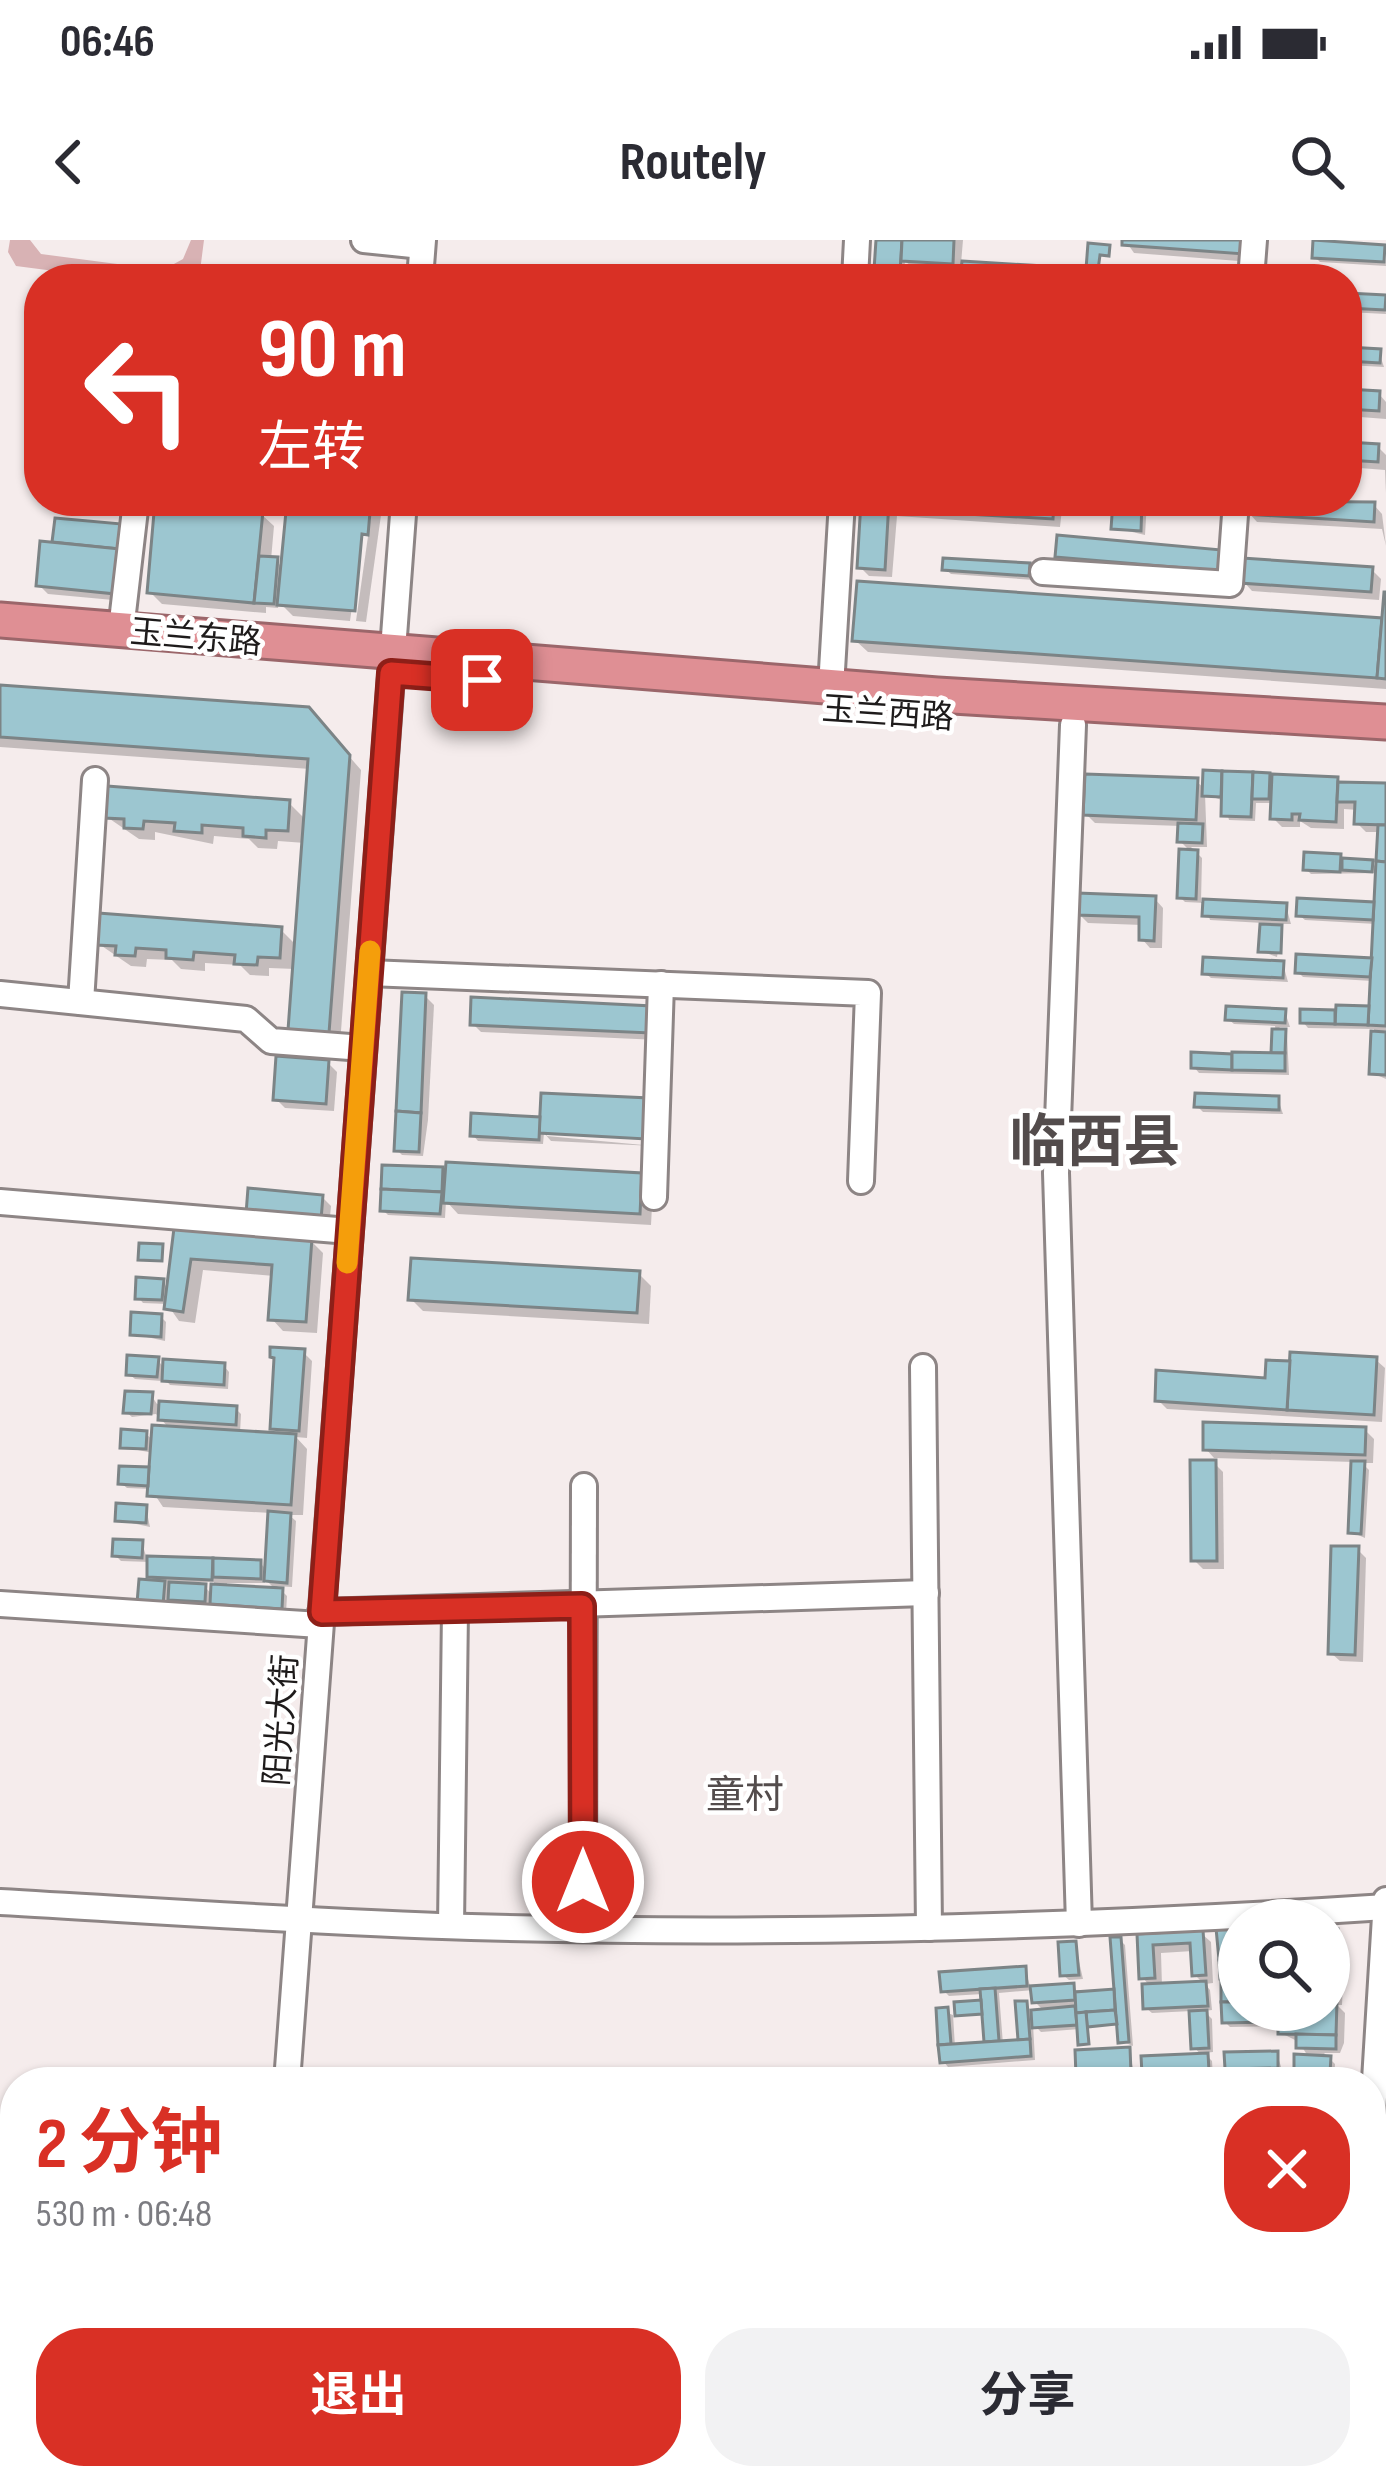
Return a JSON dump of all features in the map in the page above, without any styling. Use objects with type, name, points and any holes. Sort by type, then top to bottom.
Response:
[{"type":"highway","name":"玉兰东路","points":[[0,620],[392,662]]},
{"type":"highway","name":"玉兰东路","points":[[0,642],[392,662]]},
{"type":"highway","name":"玉兰西路","points":[[392,662],[1386,722]]},
{"type":"highway","name":"玉兰西路","points":[[392,662],[1073,725],[1386,744]]},
{"type":"street","points":[[364,240],[423,243]]},
{"type":"street","points":[[121,630],[134,516]]},
{"type":"street","name":"阳光大街","points":[[288,2067],[403,516]]},
{"type":"street","points":[[831,686],[841,516]]},
{"type":"street","points":[[1042,572],[1230,584],[1234,516]]},
{"type":"street","points":[[1073,725],[1057,1173],[1079,1924]]},
{"type":"street","points":[[81,1002],[95,780]]},
{"type":"street","points":[[369,973],[868,993],[861,1181]]},
{"type":"street","points":[[654,1197],[661,984]]},
{"type":"street","points":[[0,994],[246,1019],[272,1041],[363,1048]]},
{"type":"street","points":[[0,1202],[350,1232]]},
{"type":"street","points":[[923,1367],[929,1928]]},
{"type":"street","points":[[583,1928],[584,1486]]},
{"type":"street","points":[[0,1604],[321,1618],[926,1593]]},
{"type":"street","points":[[451,1926],[454,1610]]},
{"type":"street","points":[[0,1902],[451,1926],[583,1928],[1079,1924],[1386,1903],[1376,2067]]},
{"type":"shaded area","points":[[10,240],[30,240],[41,254],[117,264],[24,267],[16,266],[8,252]]},
{"type":"shaded area","points":[[191,240],[204,240],[201,264],[174,264],[183,259]]},
{"type":"building","points":[[876,240],[902,240],[900,264],[874,264]]},
{"type":"building","points":[[902,240],[954,240],[953,264],[901,261]]},
{"type":"building","points":[[1122,240],[1245,240],[1244,254],[1122,245]]},
{"type":"building","points":[[1313,240],[1385,245],[1384,262],[1312,258]]},
{"type":"building","points":[[1088,243],[1110,245],[1109,256],[1100,255],[1099,264],[1086,264]]},
{"type":"building","points":[[1362,294],[1386,295],[1385,310],[1362,309]]},
{"type":"building","points":[[1362,348],[1381,349],[1380,363],[1362,362]]},
{"type":"building","points":[[1362,390],[1380,391],[1379,411],[1362,410]]},
{"type":"building","points":[[1362,443],[1379,444],[1378,462],[1362,461]]},
{"type":"building","points":[[1362,502],[1375,502],[1374,522],[1278,516],[1362,516]]},
{"type":"building","points":[[154,516],[263,516],[254,603],[147,593]]},
{"type":"building","points":[[286,516],[370,516],[368,535],[362,534],[355,611],[277,605]]},
{"type":"building","points":[[860,516],[888,516],[885,570],[857,568]]},
{"type":"building","points":[[1112,516],[1142,516],[1141,531],[1111,529]]},
{"type":"building","points":[[55,518],[122,524],[120,549],[52,542]]},
{"type":"building","points":[[1057,535],[1222,550],[1220,571],[1055,557]]},
{"type":"building","points":[[40,541],[120,549],[116,594],[36,586]]},
{"type":"building","points":[[259,556],[278,557],[274,604],[254,603]]},
{"type":"building","points":[[943,558],[1030,563],[1029,576],[942,570]]},
{"type":"building","points":[[1242,558],[1373,567],[1371,592],[1240,583]]},
{"type":"building","points":[[857,581],[1382,618],[1377,678],[852,641]]},
{"type":"building","points":[[1386,592],[1386,679],[1377,678]]},
{"type":"building","points":[[0,685],[309,707],[350,755],[329,1033],[288,1030],[308,759],[0,737]]},
{"type":"building","points":[[1203,770],[1222,771],[1221,797],[1202,796]]},
{"type":"building","points":[[1222,771],[1253,772],[1251,817],[1221,816]]},
{"type":"building","points":[[1253,772],[1270,773],[1269,799],[1252,799]]},
{"type":"building","points":[[1085,774],[1198,778],[1196,820],[1083,815]]},
{"type":"building","points":[[1272,774],[1338,777],[1336,822],[1299,820],[1300,814],[1292,814],[1292,820],[1270,819]]},
{"type":"building","points":[[1338,782],[1386,783],[1386,825],[1354,824],[1355,802],[1337,802]]},
{"type":"building","points":[[107,786],[290,800],[288,831],[266,830],[266,838],[243,836],[243,828],[202,825],[202,833],[174,831],[175,823],[144,821],[143,829],[124,828],[124,819],[104,818]]},
{"type":"building","points":[[1178,823],[1203,824],[1202,843],[1177,842]]},
{"type":"building","points":[[1378,825],[1386,825],[1386,862],[1376,861]]},
{"type":"building","points":[[1179,849],[1198,850],[1196,899],[1177,898]]},
{"type":"building","points":[[1304,852],[1341,854],[1340,872],[1303,870]]},
{"type":"building","points":[[1342,858],[1373,860],[1372,872],[1342,870]]},
{"type":"building","points":[[1376,861],[1386,862],[1386,1026],[1368,1025]]},
{"type":"building","points":[[1077,893],[1156,896],[1154,941],[1139,940],[1139,917],[1076,915]]},
{"type":"building","points":[[1297,898],[1374,902],[1373,920],[1296,916]]},
{"type":"building","points":[[1203,899],[1287,903],[1286,920],[1202,916]]},
{"type":"building","points":[[98,913],[282,927],[280,958],[258,957],[257,965],[234,964],[235,955],[194,952],[193,960],[166,958],[166,950],[136,948],[135,956],[115,955],[116,946],[96,945]]},
{"type":"building","points":[[1260,924],[1282,925],[1281,953],[1258,952]]},
{"type":"building","points":[[1296,954],[1372,958],[1370,977],[1295,973]]},
{"type":"building","points":[[1203,957],[1284,961],[1283,978],[1202,974]]},
{"type":"building","points":[[402,992],[426,993],[421,1113],[396,1111]]},
{"type":"building","points":[[471,997],[652,1006],[651,1033],[470,1025]]},
{"type":"building","points":[[1336,1005],[1369,1006],[1368,1025],[1335,1024]]},
{"type":"building","points":[[1226,1006],[1286,1009],[1285,1023],[1225,1020]]},
{"type":"building","points":[[1300,1009],[1335,1010],[1335,1024],[1300,1023]]},
{"type":"building","points":[[1272,1029],[1286,1029],[1285,1053],[1271,1053]]},
{"type":"building","points":[[1371,1031],[1386,1032],[1386,1075],[1369,1074]]},
{"type":"building","points":[[1191,1052],[1232,1054],[1232,1070],[1191,1068]]},
{"type":"building","points":[[1232,1052],[1285,1053],[1285,1071],[1232,1070]]},
{"type":"building","points":[[276,1056],[329,1060],[326,1104],[273,1100]]},
{"type":"building","points":[[541,1093],[649,1098],[646,1139],[539,1133]]},
{"type":"building","points":[[1195,1093],[1279,1096],[1279,1110],[1194,1107]]},
{"type":"building","points":[[396,1111],[421,1113],[419,1152],[394,1151]]},
{"type":"building","points":[[471,1113],[540,1117],[539,1140],[470,1136]]},
{"type":"building","points":[[446,1162],[642,1173],[640,1214],[443,1203]]},
{"type":"building","points":[[382,1165],[443,1167],[442,1192],[381,1189]]},
{"type":"building","points":[[248,1188],[323,1195],[321,1220],[246,1214]]},
{"type":"building","points":[[381,1189],[442,1192],[440,1214],[380,1211]]},
{"type":"building","points":[[174,1228],[312,1238],[306,1322],[268,1320],[272,1265],[191,1259],[183,1312],[164,1309]]},
{"type":"building","points":[[139,1243],[163,1244],[162,1261],[138,1260]]},
{"type":"building","points":[[411,1258],[640,1271],[637,1313],[408,1300]]},
{"type":"building","points":[[136,1277],[164,1279],[162,1300],[135,1299]]},
{"type":"building","points":[[131,1312],[162,1314],[161,1337],[130,1335]]},
{"type":"building","points":[[270,1347],[305,1349],[299,1431],[270,1429],[274,1358]]},
{"type":"building","points":[[1290,1352],[1377,1357],[1374,1415],[1287,1410]]},
{"type":"building","points":[[127,1355],[159,1357],[157,1377],[126,1375]]},
{"type":"building","points":[[163,1359],[225,1363],[224,1385],[162,1381]]},
{"type":"building","points":[[1266,1360],[1290,1361],[1287,1410],[1155,1401],[1156,1370],[1265,1378]]},
{"type":"building","points":[[125,1391],[153,1392],[151,1414],[123,1413]]},
{"type":"building","points":[[159,1401],[237,1406],[236,1425],[158,1420]]},
{"type":"building","points":[[1203,1422],[1366,1427],[1365,1455],[1203,1450]]},
{"type":"building","points":[[152,1425],[296,1434],[291,1505],[147,1496]]},
{"type":"building","points":[[121,1429],[147,1431],[146,1449],[120,1448]]},
{"type":"building","points":[[1190,1460],[1216,1460],[1217,1561],[1191,1561]]},
{"type":"building","points":[[1351,1461],[1365,1461],[1361,1534],[1348,1533]]},
{"type":"building","points":[[119,1466],[149,1467],[148,1486],[118,1484]]},
{"type":"building","points":[[116,1503],[147,1505],[146,1523],[115,1521]]},
{"type":"building","points":[[268,1511],[291,1513],[287,1583],[264,1581]]},
{"type":"building","points":[[113,1539],[143,1540],[142,1558],[112,1556]]},
{"type":"building","points":[[1331,1546],[1359,1546],[1355,1655],[1328,1654]]},
{"type":"building","points":[[147,1556],[213,1558],[212,1580],[147,1577]]},
{"type":"building","points":[[213,1558],[261,1560],[261,1579],[213,1577]]},
{"type":"building","points":[[139,1579],[165,1581],[163,1605],[137,1603]]},
{"type":"building","points":[[169,1582],[206,1584],[205,1602],[168,1600]]},
{"type":"building","points":[[211,1584],[283,1588],[282,1609],[210,1604]]},
{"type":"building","points":[[1203,1930],[1206,1975],[1192,1976],[1190,1943],[1153,1945],[1155,1978],[1139,1979],[1137,1934]]},
{"type":"building","points":[[1110,1937],[1121,1937],[1129,2042],[1118,2043]]},
{"type":"building","points":[[1076,1941],[1079,1975],[1060,1976],[1058,1942]]},
{"type":"building","points":[[1026,1966],[1027,1986],[941,1992],[939,1972]]},
{"type":"building","points":[[1206,1981],[1208,2006],[1143,2009],[1142,1984]]},
{"type":"building","points":[[1074,1983],[1075,2000],[1032,2003],[1030,1986]]},
{"type":"building","points":[[995,1988],[999,2041],[984,2042],[980,1989]]},
{"type":"building","points":[[1114,1989],[1115,2010],[1076,2013],[1075,1992]]},
{"type":"building","points":[[981,2000],[982,2014],[955,2016],[954,2002]]},
{"type":"building","points":[[1015,2001],[1027,2001],[1030,2039],[1018,2040]]},
{"type":"building","points":[[1075,2006],[1077,2025],[1032,2028],[1031,2010]]},
{"type":"building","points":[[948,2007],[951,2044],[938,2045],[936,2008]]},
{"type":"building","points":[[1115,2010],[1117,2024],[1087,2027],[1086,2012]]},
{"type":"building","points":[[1207,2010],[1209,2048],[1191,2049],[1189,2011]]},
{"type":"building","points":[[1086,2012],[1089,2044],[1078,2045],[1076,2013]]},
{"type":"building","points":[[1278,2031],[1336,2031],[1336,2035]]},
{"type":"building","points":[[1296,2034],[1336,2035],[1336,2049],[1296,2048]]},
{"type":"building","points":[[1030,2039],[1031,2056],[940,2063],[938,2045]]},
{"type":"building","points":[[1130,2047],[1131,2067],[1076,2067],[1075,2050]]},
{"type":"building","points":[[1278,2051],[1278,2067],[1225,2067],[1224,2052]]},
{"type":"building","points":[[1208,2053],[1209,2067],[1142,2067],[1141,2056]]},
{"type":"building","points":[[1294,2054],[1331,2056],[1330,2067],[1294,2067]]},
{"type":"slow traffic","points":[[347,1263],[370,951]]},
{"type":"district","name":"临西县","points":[[1095,1141]]},
{"type":"district","name":"童村","points":[[745,1794]]},
{"type":"route","points":[[482,680],[391,673],[322,1612],[582,1606],[583,1882]]}]
